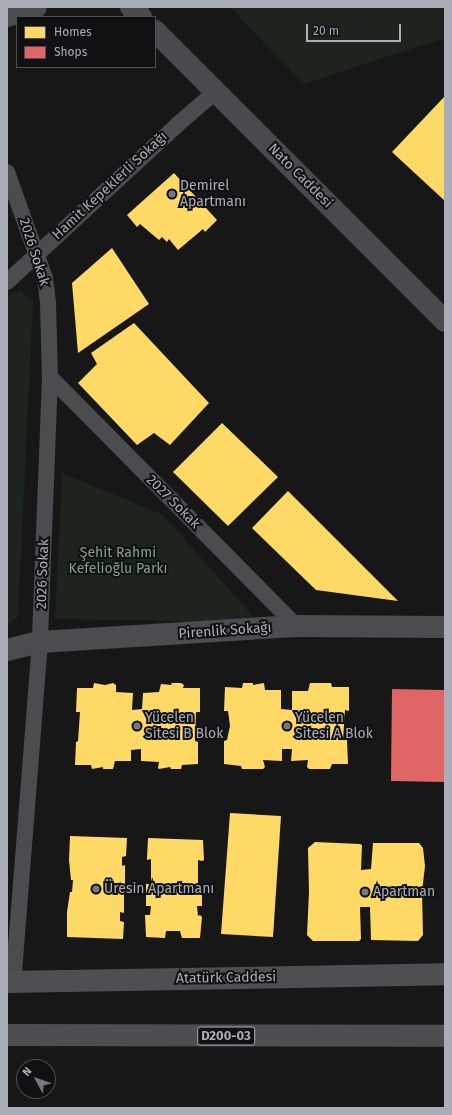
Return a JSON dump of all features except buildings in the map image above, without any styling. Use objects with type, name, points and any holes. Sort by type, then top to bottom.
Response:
[{"type":"highway","name":"D200-03","points":[[7,1035],[445,1036]]},
{"type":"main road","points":[[131,7],[140,16]]},
{"type":"main road","name":"Nato Caddesi","points":[[156,32],[445,321]]},
{"type":"main road","name":"Atatürk Caddesi","points":[[10,982],[445,974]]},
{"type":"street","points":[[7,16],[36,7]]},
{"type":"street","name":"Pirenlik Sokağı","points":[[7,650],[40,642],[296,626],[445,627]]},
{"type":"lane","name":"Hamit Kepeklerli Sokağı","points":[[7,282],[215,92]]},
{"type":"lane","name":"2026 Sokak","points":[[7,172],[45,278],[50,377],[40,642],[10,982]]},
{"type":"lane","name":"2027 Sokak","points":[[50,377],[296,626]]},
{"type":"green space","points":[[230,7],[445,7],[445,38],[303,84]]},
{"type":"green space","points":[[20,291],[33,301],[18,617],[7,625],[7,295]]},
{"type":"green space","name":"Şehit Rahmi Kefelioğlu Parkı","points":[[62,473],[163,515],[258,622],[55,619]]},
{"type":"place","name":"Demirel Apartmanı","points":[[172,194]]},
{"type":"place","name":"Yücelen Sitesi B Blok","points":[[137,726]]},
{"type":"place","name":"Yücelen Sitesi A Blok","points":[[287,726]]},
{"type":"place","name":"Üresin Apartmanı","points":[[96,889]]},
{"type":"place","name":"Apartman","points":[[365,892]]}]
